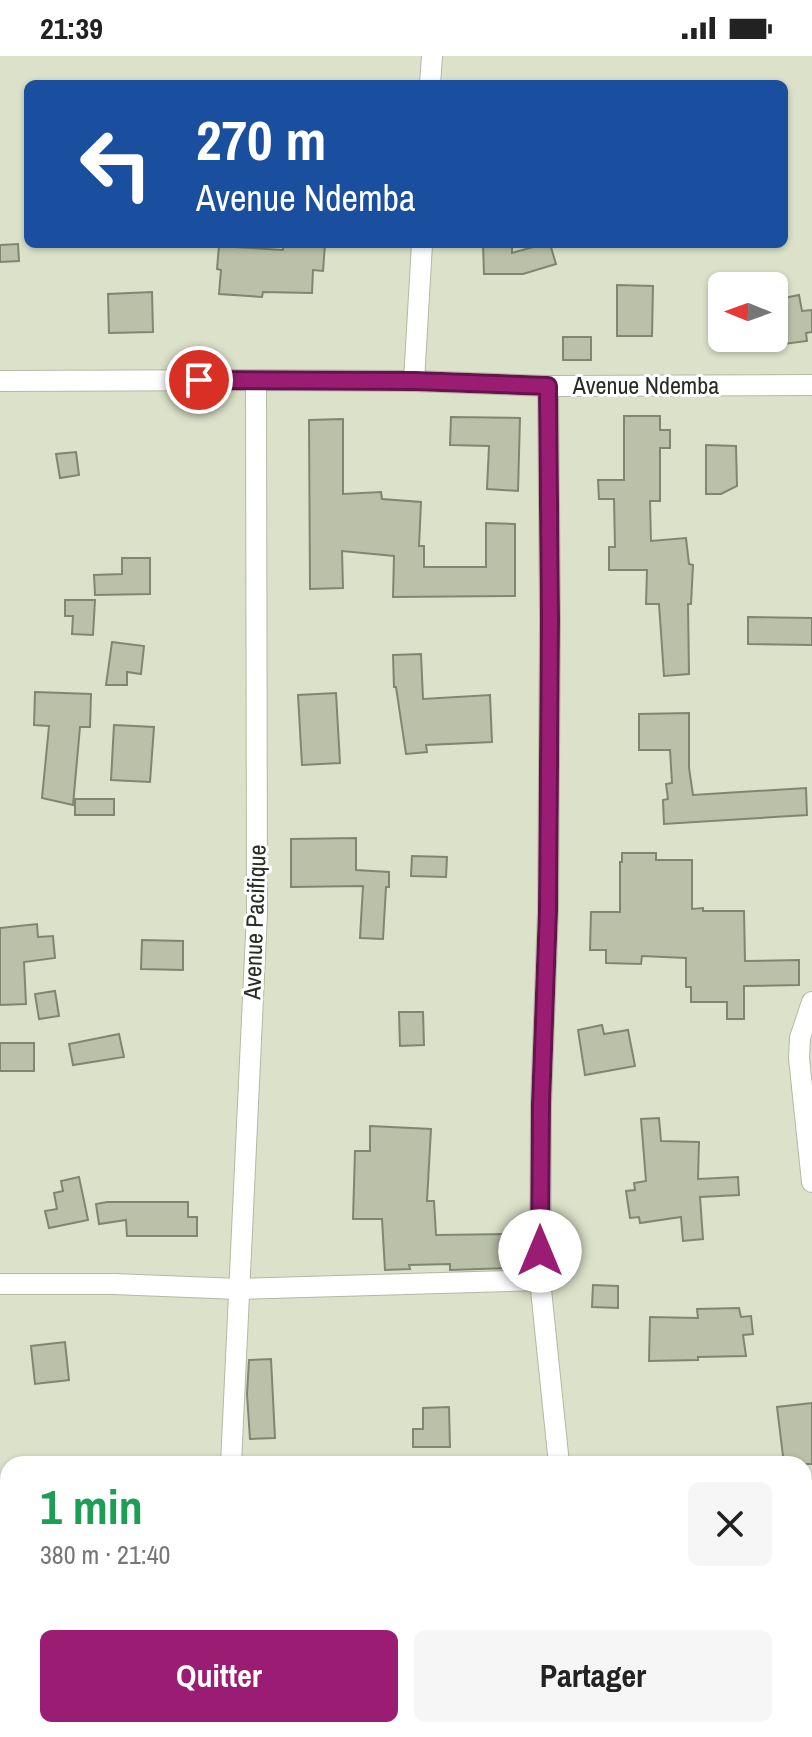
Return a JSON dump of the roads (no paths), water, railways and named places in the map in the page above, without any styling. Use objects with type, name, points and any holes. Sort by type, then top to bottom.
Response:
[{"type":"street","points":[[430,80],[432,56]]},
{"type":"street","points":[[414,381],[422,248]]},
{"type":"street","name":"Avenue Pacifique","points":[[231,1456],[257,913],[256,380]]},
{"type":"street","name":"Avenue Ndemba","points":[[0,381],[812,385]]},
{"type":"street","points":[[548,386],[548,896],[541,1104],[540,1280],[558,1456]]},
{"type":"street","points":[[812,1002],[800,1038],[799,1058],[812,1182]]},
{"type":"street","points":[[0,1284],[239,1289],[540,1280]]}]
